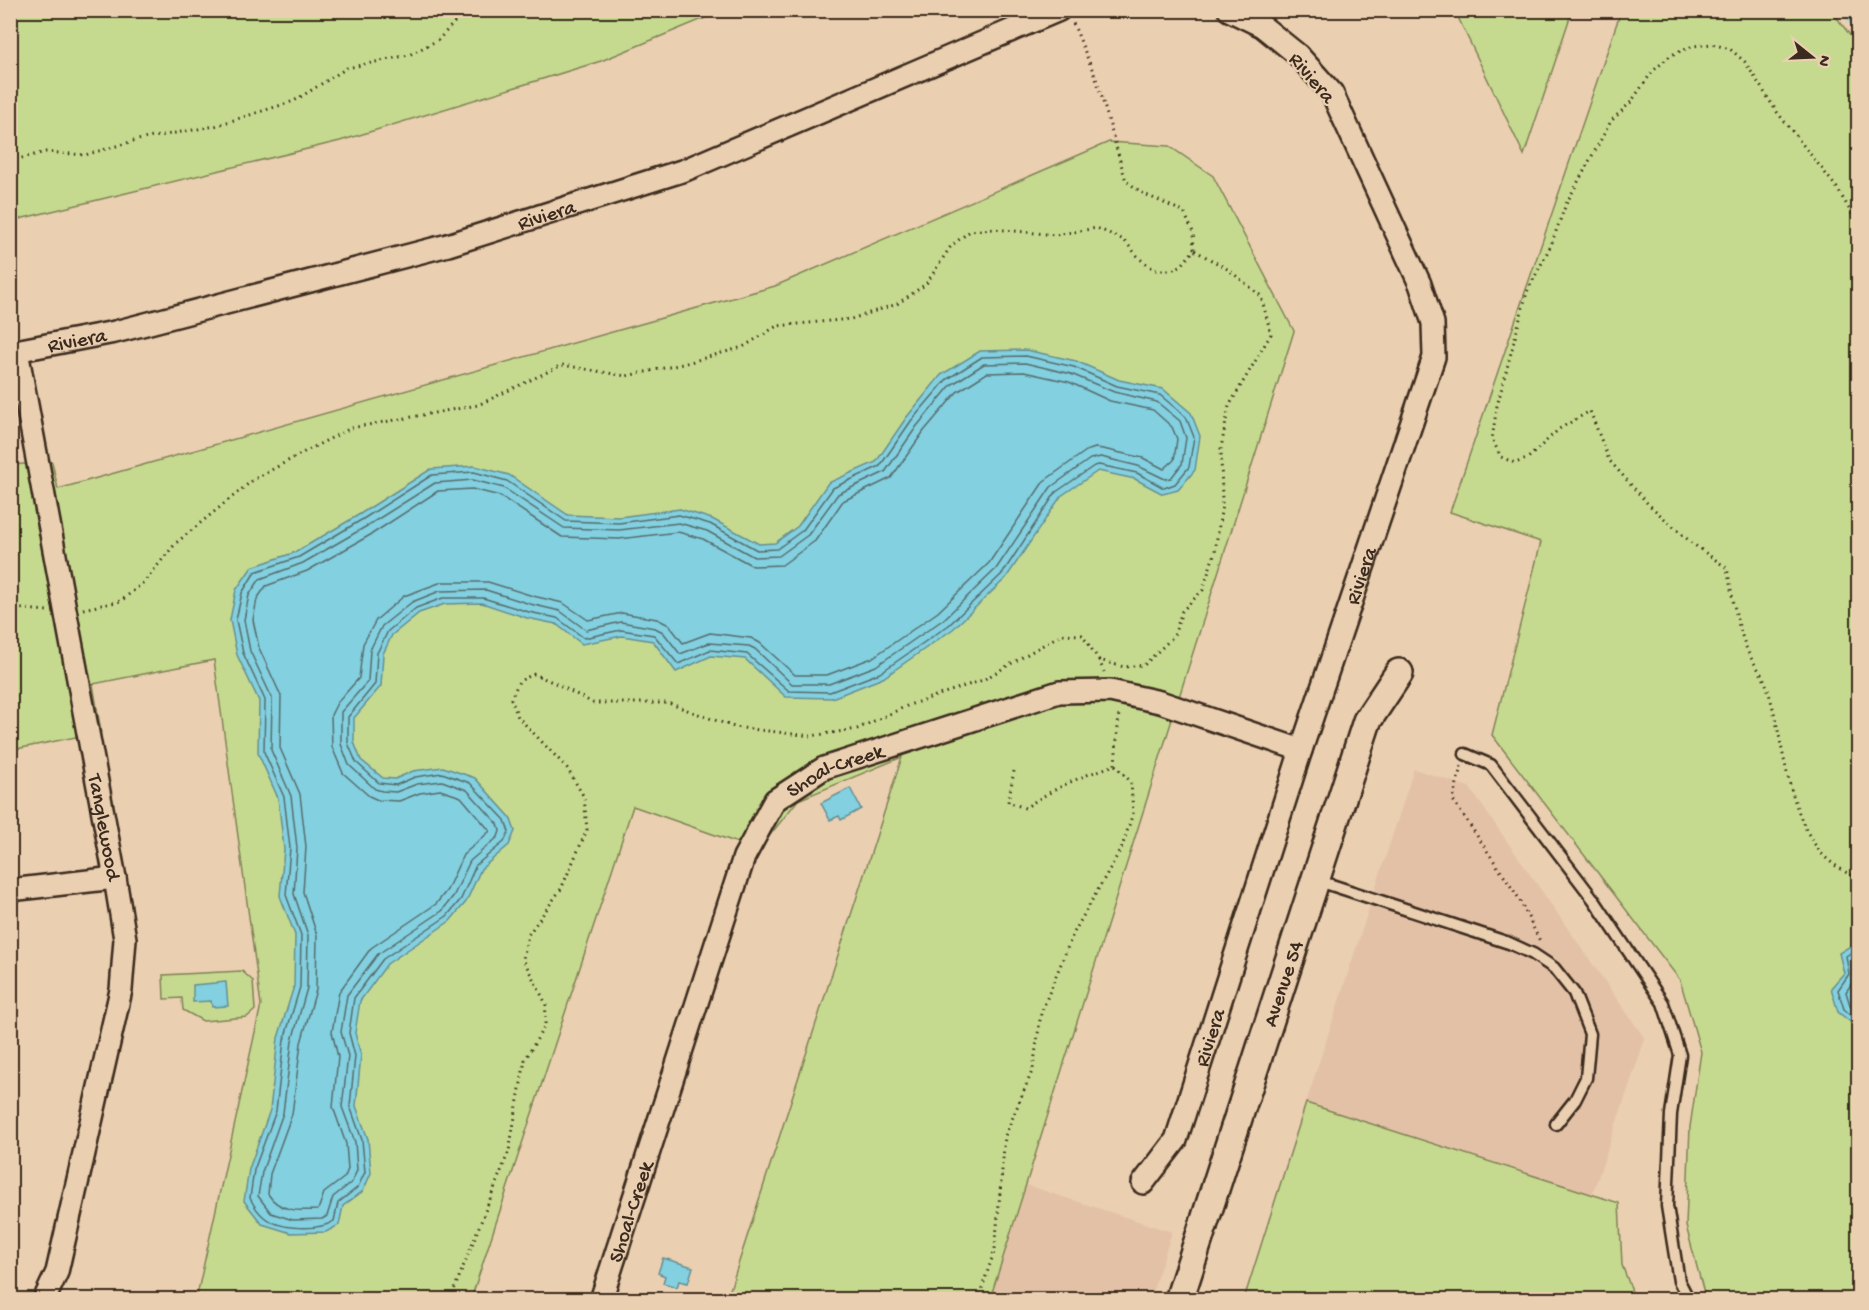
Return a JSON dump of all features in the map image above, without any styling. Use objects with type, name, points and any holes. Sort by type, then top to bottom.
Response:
[{"type":"street","name":"Riviera","points":[[1143,1183],[1176,1140],[1301,750],[1434,357],[1433,323],[1420,284],[1332,93],[1266,18],[1229,10]]},
{"type":"street","name":"Riviera","points":[[14,352],[115,332],[448,244],[685,170],[1064,14]]},
{"type":"street","name":"Tanglewood","points":[[14,352],[116,878],[125,939],[121,990],[57,1272],[44,1299]]},
{"type":"street","name":"Avenue 54","points":[[1179,1299],[1367,721],[1399,673]]},
{"type":"street","name":"Shoal-Creek","points":[[601,1299],[744,857],[775,800],[824,768],[1059,692],[1110,691],[1160,702],[1301,750]]},
{"type":"street","points":[[10,890],[116,878]]},
{"type":"lane","points":[[1465,754],[1491,765],[1594,900],[1663,1003],[1680,1055],[1671,1114],[1667,1206],[1679,1281],[1689,1299]]},
{"type":"lane","points":[[1316,880],[1509,943],[1533,954],[1554,969],[1574,993],[1590,1034],[1586,1078],[1575,1100],[1556,1124]]},
{"type":"path","points":[[10,160],[46,152],[85,155],[137,140],[215,126],[294,101],[347,68],[409,54],[438,40],[466,10]]},
{"type":"path","points":[[10,606],[47,611],[90,609],[121,601],[144,582],[176,543],[253,480],[351,428],[478,405],[561,364],[626,376],[683,364],[743,347],[777,326],[851,320],[897,304],[926,284],[951,246],[970,231],[994,229],[1056,236],[1097,228],[1124,240],[1140,259],[1155,270],[1172,270],[1182,265],[1194,250],[1193,232],[1184,212],[1144,194],[1126,181],[1097,81],[1064,14]]},
{"type":"path","points":[[1858,231],[1856,222],[1837,188],[1777,112],[1745,62],[1730,49],[1712,44],[1693,46],[1671,55],[1652,72],[1631,102],[1611,121],[1566,204],[1551,245],[1527,292],[1497,406],[1492,439],[1501,457],[1515,463],[1527,459],[1559,429],[1590,411],[1609,460],[1648,504],[1693,544],[1727,568],[1735,615],[1750,656],[1765,682],[1796,806],[1807,832],[1822,854],[1841,870],[1858,879]]},
{"type":"path","points":[[1099,660],[1124,667],[1144,665],[1174,636],[1182,611],[1203,590],[1215,551],[1222,505],[1221,447],[1229,406],[1271,334],[1261,296],[1229,270],[1194,250]]},
{"type":"path","points":[[450,1299],[509,1151],[525,1060],[545,1025],[546,1004],[523,959],[528,935],[561,889],[587,830],[584,797],[567,768],[518,717],[511,699],[519,681],[534,674],[593,703],[668,703],[734,727],[811,736],[857,729],[909,705],[983,680],[1062,634],[1082,635],[1099,660],[1119,712],[1115,765],[1131,782],[1133,813],[1122,847],[1074,934],[1041,1013],[1033,1069],[1005,1136],[995,1249],[978,1299]]},
{"type":"path","points":[[1465,754],[1453,800],[1518,897],[1554,969]]},
{"type":"path","points":[[1014,771],[1008,802],[1025,808],[1043,795],[1079,776],[1115,765]]},
{"type":"shaded area","points":[[1414,769],[1469,787],[1645,1039],[1592,1195],[1306,1103]]},
{"type":"shaded area","points":[[1026,1185],[1172,1232],[1150,1299],[990,1300]]},
{"type":"green space","points":[[11,10],[722,11],[601,61],[340,141],[11,221]]},
{"type":"green space","points":[[1455,11],[1572,11],[1524,155]]},
{"type":"green space","points":[[1621,11],[1832,11],[1858,46],[1858,1299],[1710,1300],[1704,1293],[1686,1226],[1690,1127],[1701,1052],[1680,980],[1492,735],[1541,542],[1450,512]]},
{"type":"green space","points":[[1109,142],[1169,146],[1213,176],[1294,331],[990,1299],[727,1299],[902,757],[798,800],[758,850],[633,806],[471,1299],[196,1300],[261,1005],[214,660],[93,684],[101,732],[11,750],[11,465],[52,462],[58,489],[775,286]]},
{"type":"green space","points":[[242,971],[253,981],[255,1010],[247,1017],[203,1021],[183,1010],[182,998],[164,999],[163,975]]},
{"type":"green space","points":[[1306,1103],[1619,1203],[1622,1265],[1635,1299],[1244,1299]]},
{"type":"water","points":[[1026,350],[1076,361],[1119,380],[1163,389],[1191,413],[1200,436],[1195,470],[1178,490],[1163,494],[1135,479],[1098,471],[1061,496],[1006,578],[953,629],[883,678],[832,698],[786,697],[745,659],[711,656],[676,672],[653,641],[622,636],[582,644],[556,624],[527,618],[482,603],[445,604],[419,613],[392,635],[383,654],[381,686],[354,718],[354,742],[361,760],[383,778],[395,779],[413,771],[443,767],[475,778],[510,817],[515,831],[509,845],[481,869],[466,902],[450,921],[387,964],[360,1001],[355,1033],[361,1055],[356,1106],[368,1139],[371,1173],[363,1191],[343,1206],[339,1225],[326,1232],[291,1233],[262,1224],[244,1201],[249,1169],[270,1110],[278,1038],[294,986],[295,935],[280,896],[284,849],[278,798],[258,753],[259,701],[237,655],[230,620],[236,590],[252,567],[296,552],[431,469],[475,466],[509,475],[568,515],[619,517],[680,509],[712,519],[759,544],[775,543],[798,526],[828,483],[876,462],[906,418],[941,375],[980,351]]},
{"type":"water","points":[[850,788],[861,809],[841,820],[839,816],[830,820],[821,803]]},
{"type":"water","points":[[1858,941],[1858,1028],[1838,1012],[1831,988],[1844,973],[1839,953]]},
{"type":"water","points":[[226,982],[228,1006],[212,1007],[211,1001],[193,1002],[193,985]]},
{"type":"water","points":[[663,1258],[693,1267],[688,1283],[679,1281],[677,1287],[663,1283],[665,1276],[658,1273]]},
{"type":"waterway","points":[[1853,10],[1858,18]]}]
